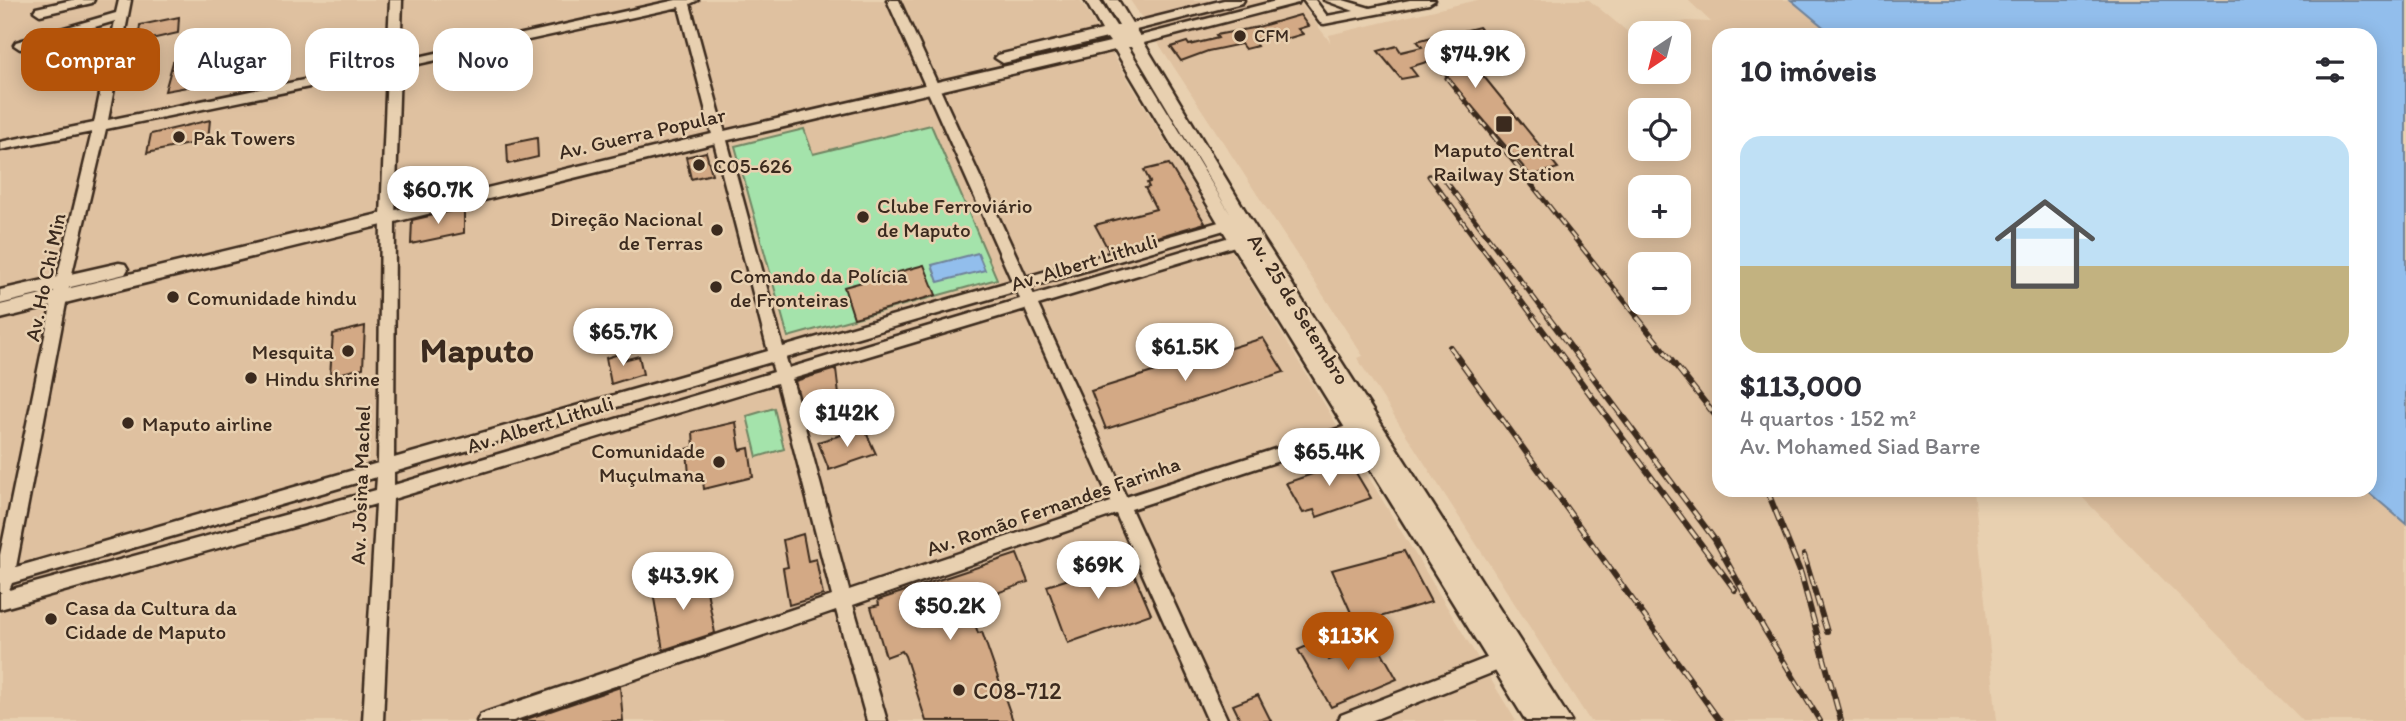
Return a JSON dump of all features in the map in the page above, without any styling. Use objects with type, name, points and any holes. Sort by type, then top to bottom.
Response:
[{"type":"main road","name":"Av. 25 de Setembro","points":[[1092,0],[1559,721]]},
{"type":"main road","name":"Av. 25 de Setembro","points":[[1111,0],[1356,429],[1539,721]]},
{"type":"main road","name":"Av. Guerra Popular","points":[[6,296],[63,289],[1132,34]]},
{"type":"main road","name":"Av. Guerra Popular","points":[[718,131],[826,99],[931,81]]},
{"type":"main road","name":"Av. Guerra Popular","points":[[0,312],[63,289]]},
{"type":"street","points":[[40,11],[88,0]]},
{"type":"street","name":"Av. Ho Chi Min","points":[[0,602],[2,578],[125,0]]},
{"type":"street","name":"Av. Josina Machel","points":[[395,28],[396,0]]},
{"type":"street","points":[[893,0],[1217,721]]},
{"type":"street","name":"Av. Guerra Popular","points":[[1132,34],[1238,0]]},
{"type":"street","name":"Av. Guerra Popular","points":[[1132,34],[1294,0]]},
{"type":"street","points":[[1308,0],[1325,20],[1429,0]]},
{"type":"street","points":[[1330,0],[1372,11]]},
{"type":"street","points":[[419,60],[687,1],[718,131],[877,721]]},
{"type":"street","points":[[20,45],[122,15]]},
{"type":"street","points":[[0,146],[305,84]]},
{"type":"street","name":"Av. Josina Machel","points":[[373,721],[386,470],[388,211],[392,91]]},
{"type":"street","name":"Av. Albert Lithuli","points":[[2,578],[386,470],[1020,285],[1240,230]]},
{"type":"street","name":"Av. Albert Lithuli","points":[[0,602],[383,495],[1028,303],[1240,230]]},
{"type":"street","name":"Av. Romão Fernandes Farinha","points":[[487,721],[1120,506],[1356,429]]},
{"type":"street","points":[[1348,721],[1502,660]]},
{"type":"shaded area","points":[[0,0],[1080,0],[1516,721],[0,721]]},
{"type":"shaded area","points":[[1130,0],[1298,0],[1330,42],[1329,35],[1477,0],[1589,0],[1628,32],[1628,84],[1691,84],[1691,21],[1711,22],[1688,0],[1791,0],[1825,28],[1712,28],[1712,497],[1975,497],[1997,721],[1590,721],[1357,358],[1363,356]]},
{"type":"shaded area","points":[[2082,497],[2374,497],[2406,524],[2406,721],[2303,721]]},
{"type":"green space","name":"Clube Ferroviário de Maputo","points":[[931,125],[997,279],[788,337],[735,146],[804,129],[813,154]]},
{"type":"green space","points":[[774,408],[784,449],[757,457],[747,416]]},
{"type":"water","points":[[1791,0],[2406,0],[2406,524],[2374,497],[2377,497],[2377,28],[1825,28]]},
{"type":"water","points":[[978,253],[985,270],[938,282],[932,265]]},
{"type":"building","points":[[1300,15],[1308,26],[1298,29],[1303,34],[1286,39],[1282,34],[1253,40],[1257,46],[1245,49],[1241,44],[1208,51],[1181,61],[1171,47],[1218,38],[1216,35]]},
{"type":"building","points":[[179,17],[178,28],[174,28],[174,34],[160,37],[160,28],[140,28],[140,25]]},
{"type":"building","name":"Maputo Central Railway Station","points":[[1479,27],[1502,55],[1472,62],[1558,168],[1531,176],[1433,60],[1410,67],[1417,76],[1401,79],[1378,51],[1397,46],[1401,52],[1422,47],[1417,41],[1439,35],[1444,42],[1468,37],[1463,31]]},
{"type":"building","points":[[173,62],[174,89],[165,91]]},
{"type":"building","name":"Pak Towers","points":[[210,120],[208,140],[147,153],[151,134]]},
{"type":"building","points":[[537,138],[538,157],[508,164],[507,144]]},
{"type":"building","name":"C05-626","points":[[706,152],[712,174],[691,179],[686,157]]},
{"type":"building","points":[[1169,164],[1205,223],[1109,251],[1095,225],[1156,209],[1145,188],[1149,187],[1147,183],[1150,182],[1144,170]]},
{"type":"building","points":[[464,208],[464,233],[411,244],[412,220]]},
{"type":"building","name":"Clube Ferroviário de Maputo","points":[[924,265],[936,295],[854,318],[844,287]]},
{"type":"building","name":"Mesquita","points":[[365,326],[363,368],[330,376],[333,334]]},
{"type":"building","points":[[1263,338],[1284,372],[1106,429],[1091,391]]},
{"type":"building","points":[[622,353],[623,360],[639,356],[643,374],[611,384],[606,358]]},
{"type":"building","points":[[836,369],[840,404],[804,414],[795,381]]},
{"type":"building","name":"Comunidade Muçulmana","points":[[736,422],[740,450],[749,448],[753,477],[704,489],[702,473],[689,476],[687,449],[694,447],[693,432]]},
{"type":"building","points":[[864,428],[876,454],[829,470],[818,442]]},
{"type":"building","points":[[1343,451],[1371,498],[1317,517],[1314,510],[1303,513],[1286,483],[1330,468],[1324,457]]},
{"type":"building","points":[[803,534],[808,561],[816,559],[823,595],[789,605],[783,568],[788,567],[783,540]]},
{"type":"building","points":[[1404,551],[1431,602],[1356,624],[1332,570]]},
{"type":"building","points":[[1017,554],[1028,582],[968,603],[978,633],[982,632],[1013,721],[926,721],[905,656],[902,651],[886,657],[871,607],[879,605],[878,600]]},
{"type":"building","points":[[1128,560],[1151,614],[1068,643],[1047,586]]},
{"type":"building","points":[[690,575],[692,585],[705,580],[715,633],[663,650],[652,587]]},
{"type":"building","points":[[1318,641],[1329,660],[1376,642],[1397,679],[1331,707],[1298,650]]},
{"type":"building","points":[[620,687],[623,721],[521,721]]},
{"type":"building","points":[[1258,695],[1271,721],[1241,721],[1233,705]]},
{"type":"railway","points":[[1447,78],[1638,318]]},
{"type":"railway","points":[[1429,176],[1534,318]]},
{"type":"railway","points":[[1445,180],[1549,318]]},
{"type":"railway","points":[[1533,317],[1735,590]]},
{"type":"railway","points":[[1548,317],[1715,540],[1764,629],[1820,721]]},
{"type":"railway","points":[[1637,317],[1712,411]]},
{"type":"railway","points":[[1450,347],[1720,721]]},
{"type":"railway","points":[[1770,497],[1801,574],[1841,721]]},
{"type":"railway","points":[[1804,555],[1827,632]]},
{"type":"place","name":"CFM","points":[[1240,36]]},
{"type":"place","name":"Maputo Central Railway Station","points":[[1504,124]]},
{"type":"place","name":"Pak Towers","points":[[179,137]]},
{"type":"place","name":"C05-626","points":[[699,165]]},
{"type":"place","name":"Clube Ferroviário de Maputo","points":[[863,217]]},
{"type":"place","name":"Direção Nacional de Terras","points":[[717,230]]},
{"type":"place","name":"Comando da Polícia de Fronteiras","points":[[716,287]]},
{"type":"place","name":"Comunidade hindu","points":[[173,297]]},
{"type":"place","name":"Mesquita","points":[[348,351]]},
{"type":"place","name":"Hindu shrine","points":[[251,378]]},
{"type":"place","name":"Maputo airline","points":[[128,423]]},
{"type":"place","name":"Comunidade Muçulmana","points":[[719,462]]},
{"type":"place","name":"Casa da Cultura da Cidade de Maputo","points":[[51,619]]},
{"type":"place","name":"C08-712","points":[[959,690]]},
{"type":"district","name":"Maputo","points":[[477,350]]}]
